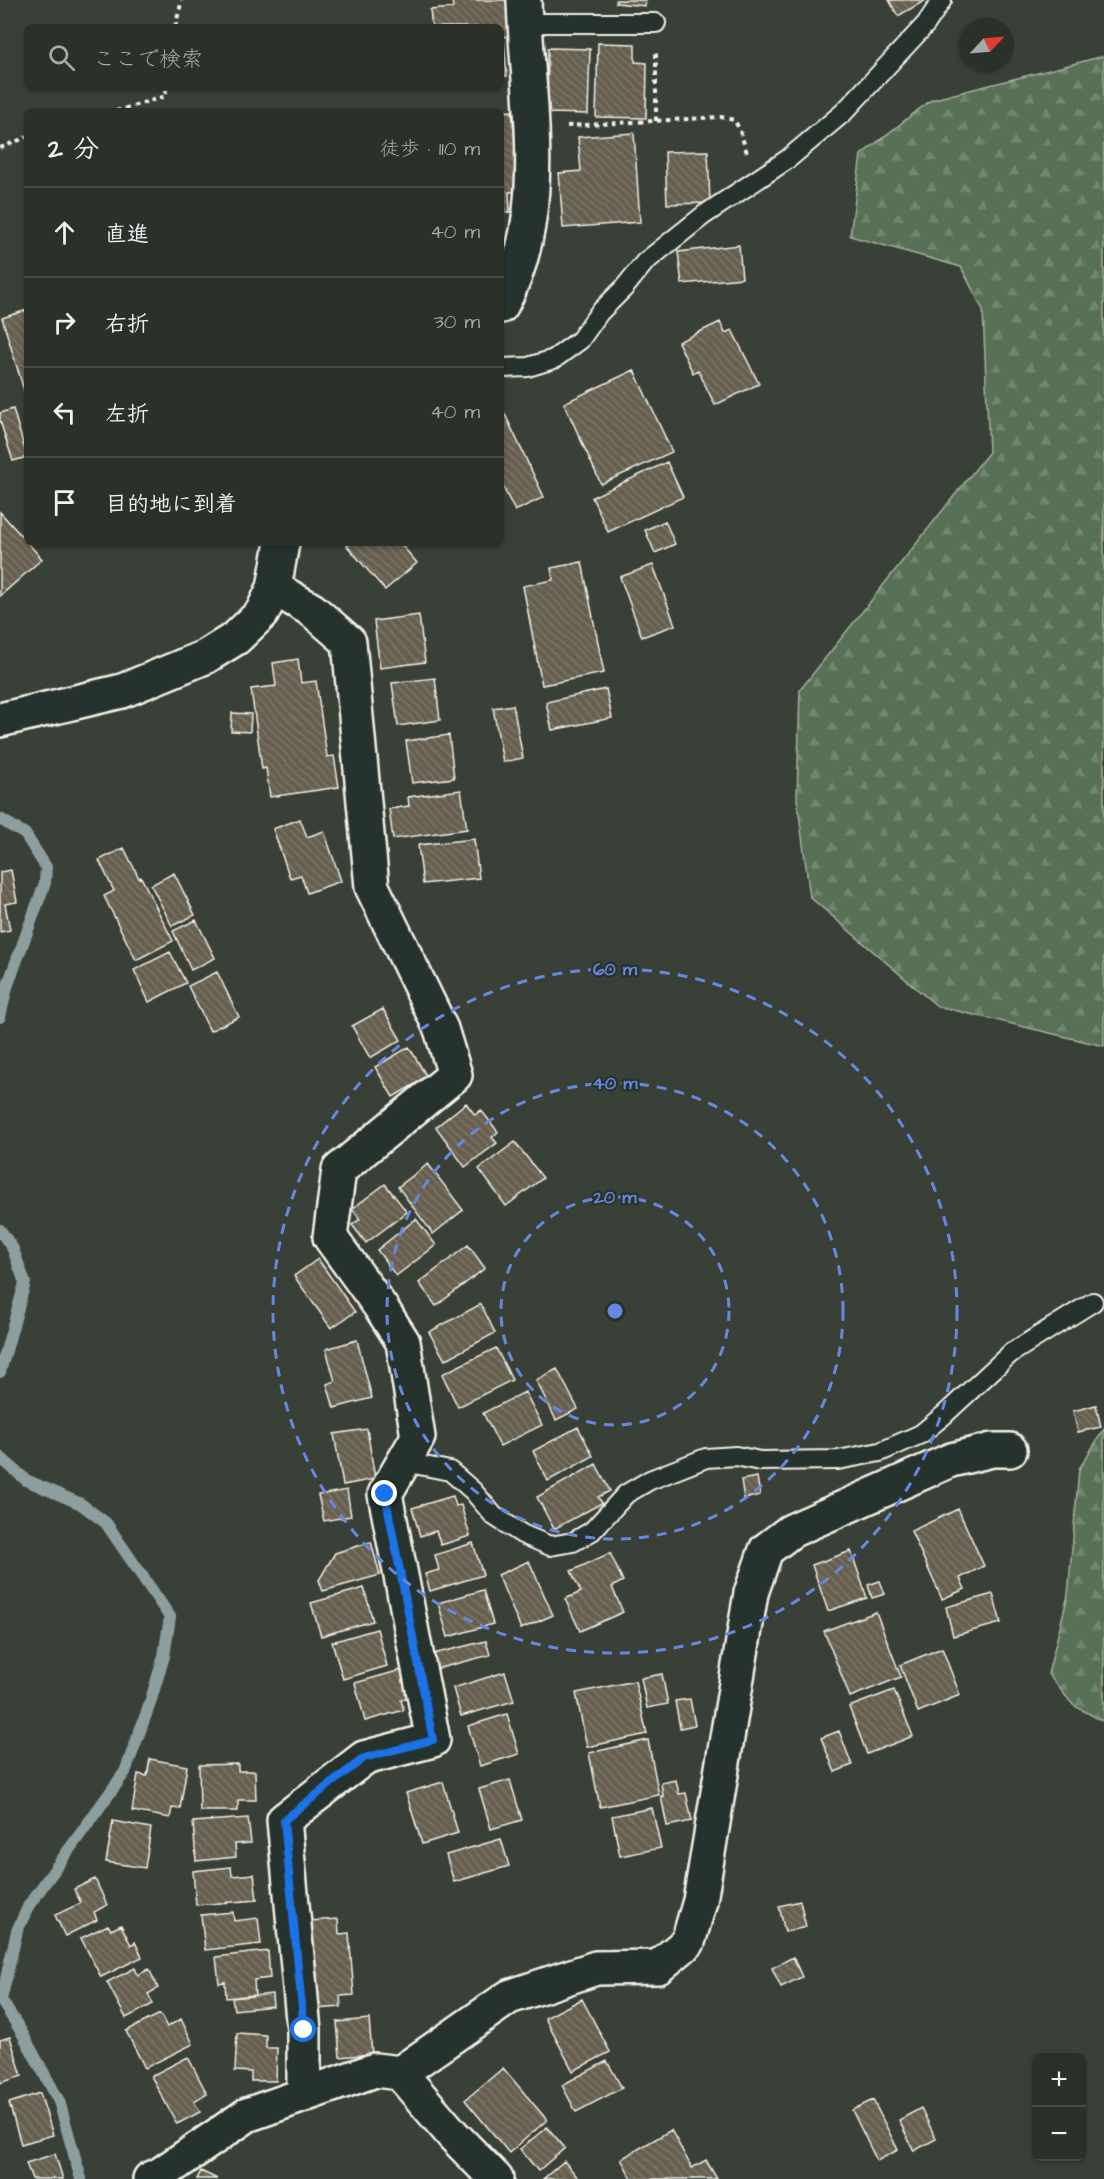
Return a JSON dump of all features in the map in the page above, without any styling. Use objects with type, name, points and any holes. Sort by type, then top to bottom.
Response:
[{"type":"street","points":[[504,301],[520,261],[530,222],[534,166],[524,12]]},
{"type":"street","points":[[0,720],[122,691],[205,657],[236,638],[262,613],[274,588],[281,546]]},
{"type":"street","points":[[274,588],[312,610],[349,642],[372,887],[441,1029],[455,1075],[339,1170],[330,1237],[403,1342],[418,1437],[385,1494],[433,1740],[364,1758],[284,1820],[304,2030],[304,2095]]},
{"type":"street","points":[[150,2179],[161,2174],[247,2115],[375,2070],[400,2073],[509,1997],[596,1968],[658,1967],[688,1942],[700,1900],[751,1593],[766,1550],[791,1531],[951,1461],[992,1450],[1010,1450]]},
{"type":"street","points":[[400,2073],[453,2135],[496,2179]]},
{"type":"lane","points":[[504,368],[528,367],[554,359],[580,340],[599,313],[624,288],[645,262],[704,216],[758,182],[815,138],[844,112],[926,24],[942,0]]},
{"type":"lane","points":[[524,12],[656,23]]},
{"type":"lane","points":[[404,1462],[450,1471],[473,1491],[494,1516],[522,1534],[550,1546],[573,1542],[592,1531],[626,1494],[650,1480],[706,1458],[735,1456],[760,1461],[838,1460],[880,1452],[921,1434],[1011,1353],[1093,1302]]},
{"type":"path","points":[[177,24],[182,0]]},
{"type":"path","points":[[656,23],[656,121]]},
{"type":"path","points":[[126,108],[166,96],[166,90]]},
{"type":"path","points":[[531,128],[721,117],[734,120],[758,182]]},
{"type":"path","points":[[0,148],[24,138]]},
{"type":"green space","points":[[1104,56],[1104,1046],[937,1006],[810,897],[797,799],[800,690],[989,452],[983,310],[961,267],[850,236],[861,155],[931,100]]},
{"type":"green space","points":[[1104,1429],[1104,1722],[1073,1705],[1048,1674],[1068,1595],[1079,1469]]},
{"type":"building","points":[[452,0],[512,0],[515,36],[504,37],[504,24],[432,24],[430,10],[453,8]]},
{"type":"building","points":[[616,0],[646,0],[645,6],[616,3]]},
{"type":"building","points":[[889,0],[926,0],[898,16]]},
{"type":"building","points":[[504,41],[507,76],[504,76]]},
{"type":"building","points":[[598,43],[635,44],[635,62],[647,63],[646,118],[596,117]]},
{"type":"building","points":[[548,48],[590,49],[588,114],[547,113]]},
{"type":"building","points":[[512,111],[520,191],[509,192],[510,212],[504,213],[504,112]]},
{"type":"building","points":[[634,133],[640,222],[563,228],[559,173],[581,171],[578,137]]},
{"type":"building","points":[[708,151],[710,203],[667,204],[665,152]]},
{"type":"building","points":[[739,245],[742,278],[682,284],[678,252]]},
{"type":"building","points":[[24,311],[24,390],[2,318]]},
{"type":"building","points":[[720,322],[725,333],[732,330],[759,384],[715,405],[698,370],[693,373],[678,342]]},
{"type":"building","points":[[634,370],[672,452],[601,484],[564,403]]},
{"type":"building","points":[[13,409],[24,447],[24,458],[13,461],[0,421],[0,413]]},
{"type":"building","points":[[504,412],[544,497],[515,511],[504,489]]},
{"type":"building","points":[[667,462],[683,497],[608,532],[592,497]]},
{"type":"building","points":[[0,512],[24,539],[24,546],[30,546],[42,559],[0,596]]},
{"type":"building","points":[[665,521],[675,544],[655,553],[645,530]]},
{"type":"building","points":[[347,546],[403,546],[417,563],[385,590]]},
{"type":"building","points":[[582,562],[604,673],[542,685],[523,586],[553,580],[551,568]]},
{"type":"building","points":[[653,565],[675,625],[642,637],[620,577]]},
{"type":"building","points":[[419,615],[425,662],[380,668],[374,621]]},
{"type":"building","points":[[298,659],[301,683],[316,681],[327,757],[334,756],[339,787],[270,797],[266,768],[262,769],[251,689],[276,686],[273,663]]},
{"type":"building","points":[[435,678],[440,720],[398,726],[392,683]]},
{"type":"building","points":[[606,689],[612,718],[552,730],[546,702]]},
{"type":"building","points":[[513,705],[523,758],[503,762],[493,708]]},
{"type":"building","points":[[232,713],[251,714],[250,732],[231,731]]},
{"type":"building","points":[[449,735],[454,778],[412,783],[406,741]]},
{"type":"building","points":[[461,790],[467,829],[393,839],[389,809],[409,806],[408,797]]},
{"type":"building","points":[[300,819],[307,837],[324,831],[341,881],[307,893],[301,875],[290,878],[273,829]]},
{"type":"building","points":[[474,839],[479,878],[423,884],[418,845]]},
{"type":"building","points":[[124,848],[173,941],[136,960],[104,896],[114,891],[99,860]]},
{"type":"building","points":[[11,870],[17,902],[5,904],[10,930],[0,932],[0,872]]},
{"type":"building","points":[[174,873],[195,915],[172,926],[151,885]]},
{"type":"building","points":[[196,920],[215,958],[191,970],[173,931]]},
{"type":"building","points":[[170,952],[186,983],[149,1002],[134,970]]},
{"type":"building","points":[[217,972],[239,1017],[210,1031],[188,986]]},
{"type":"building","points":[[383,1009],[401,1040],[370,1058],[352,1026]]},
{"type":"building","points":[[409,1047],[427,1077],[393,1097],[375,1067]]},
{"type":"building","points":[[466,1103],[475,1115],[481,1110],[498,1132],[492,1137],[497,1143],[465,1167],[436,1127]]},
{"type":"building","points":[[515,1142],[543,1178],[506,1206],[479,1169]]},
{"type":"building","points":[[428,1164],[463,1210],[433,1234],[398,1187]]},
{"type":"building","points":[[385,1184],[407,1212],[366,1243],[352,1225],[360,1219],[352,1209]]},
{"type":"building","points":[[416,1219],[436,1245],[396,1276],[377,1250]]},
{"type":"building","points":[[468,1245],[485,1268],[436,1306],[419,1283]]},
{"type":"building","points":[[318,1259],[355,1312],[331,1328],[294,1276]]},
{"type":"building","points":[[481,1304],[495,1333],[445,1360],[429,1332]]},
{"type":"building","points":[[357,1340],[372,1398],[334,1408],[327,1384],[335,1381],[326,1349]]},
{"type":"building","points":[[496,1348],[512,1380],[458,1407],[442,1374]]},
{"type":"building","points":[[557,1369],[578,1409],[556,1420],[536,1380]]},
{"type":"building","points":[[525,1392],[542,1425],[500,1446],[483,1413]]},
{"type":"building","points":[[1096,1405],[1101,1427],[1078,1432],[1073,1411]]},
{"type":"building","points":[[578,1427],[593,1456],[548,1481],[533,1451]]},
{"type":"building","points":[[367,1429],[375,1479],[343,1485],[334,1434]]},
{"type":"building","points":[[596,1464],[610,1491],[598,1497],[602,1503],[554,1529],[537,1497]]},
{"type":"building","points":[[757,1477],[760,1495],[744,1499],[741,1480]]},
{"type":"building","points":[[347,1490],[351,1516],[324,1521],[318,1495]]},
{"type":"building","points":[[453,1496],[456,1506],[461,1505],[470,1536],[441,1545],[436,1531],[420,1536],[412,1508]]},
{"type":"building","points":[[958,1509],[984,1566],[960,1578],[965,1589],[942,1599],[911,1531]]},
{"type":"building","points":[[371,1542],[380,1575],[323,1591],[319,1580],[335,1553]]},
{"type":"building","points":[[473,1543],[483,1575],[430,1591],[425,1574],[439,1570],[435,1555]]},
{"type":"building","points":[[851,1551],[867,1598],[828,1611],[812,1565]]},
{"type":"building","points":[[610,1553],[623,1581],[612,1587],[623,1612],[580,1631],[565,1599],[581,1592],[571,1571]]},
{"type":"building","points":[[529,1561],[553,1615],[521,1629],[498,1575]]},
{"type":"building","points":[[880,1581],[885,1594],[872,1598],[868,1585]]},
{"type":"building","points":[[364,1588],[373,1621],[321,1636],[311,1603]]},
{"type":"building","points":[[483,1590],[493,1624],[448,1637],[438,1603]]},
{"type":"building","points":[[993,1594],[1001,1623],[953,1636],[946,1607]]},
{"type":"building","points":[[876,1612],[901,1677],[850,1697],[824,1631]]},
{"type":"building","points":[[377,1629],[387,1666],[343,1679],[332,1642]]},
{"type":"building","points":[[486,1641],[490,1655],[432,1670],[429,1655]]},
{"type":"building","points":[[942,1648],[960,1695],[918,1712],[900,1665]]},
{"type":"building","points":[[405,1669],[413,1697],[401,1700],[404,1710],[365,1721],[355,1683]]},
{"type":"building","points":[[505,1672],[514,1701],[461,1716],[453,1688]]},
{"type":"building","points":[[662,1674],[668,1704],[647,1708],[641,1678]]},
{"type":"building","points":[[635,1681],[647,1734],[587,1747],[576,1693]]},
{"type":"building","points":[[894,1690],[913,1736],[867,1754],[849,1707]]},
{"type":"building","points":[[690,1699],[695,1725],[680,1728],[675,1701]]},
{"type":"building","points":[[507,1714],[519,1754],[480,1766],[468,1726]]},
{"type":"building","points":[[839,1731],[852,1765],[835,1772],[821,1738]]},
{"type":"building","points":[[648,1740],[659,1795],[600,1807],[589,1753]]},
{"type":"building","points":[[150,1759],[187,1766],[180,1809],[172,1808],[170,1818],[132,1811],[138,1774],[147,1776]]},
{"type":"building","points":[[238,1764],[238,1771],[255,1771],[256,1800],[238,1800],[238,1811],[200,1811],[199,1765]]},
{"type":"building","points":[[510,1780],[522,1820],[491,1829],[479,1789]]},
{"type":"building","points":[[676,1780],[679,1794],[686,1793],[692,1821],[667,1826],[661,1783]]},
{"type":"building","points":[[443,1782],[458,1833],[422,1844],[406,1793]]},
{"type":"building","points":[[652,1808],[661,1848],[620,1856],[612,1816]]},
{"type":"building","points":[[248,1818],[251,1843],[235,1844],[236,1857],[196,1861],[193,1822]]},
{"type":"building","points":[[113,1821],[151,1828],[145,1868],[106,1862]]},
{"type":"building","points":[[501,1839],[509,1866],[454,1882],[446,1855]]},
{"type":"building","points":[[231,1867],[232,1876],[254,1874],[257,1900],[196,1905],[193,1871]]},
{"type":"building","points":[[95,1879],[107,1905],[94,1912],[97,1920],[65,1936],[55,1915],[81,1903],[74,1889]]},
{"type":"building","points":[[800,1901],[806,1927],[785,1932],[779,1906]]},
{"type":"building","points":[[233,1912],[234,1921],[258,1918],[261,1944],[205,1950],[201,1915]]},
{"type":"building","points":[[338,1919],[339,1934],[349,1933],[354,1995],[340,1996],[341,2007],[316,2009],[310,1921]]},
{"type":"building","points":[[108,1925],[111,1930],[121,1925],[131,1945],[135,1942],[142,1957],[101,1977],[81,1938]]},
{"type":"building","points":[[268,1951],[270,1978],[254,1980],[255,1995],[226,1998],[225,1982],[219,1983],[216,1957]]},
{"type":"building","points":[[793,1957],[802,1977],[781,1987],[772,1968]]},
{"type":"building","points":[[135,1968],[138,1975],[149,1969],[158,1988],[148,1994],[153,2004],[126,2018],[107,1982]]},
{"type":"building","points":[[272,1994],[273,2006],[234,2010],[232,1998]]},
{"type":"building","points":[[582,1999],[610,2052],[573,2071],[545,2018]]},
{"type":"building","points":[[160,2014],[167,2027],[181,2019],[193,2044],[145,2068],[126,2031]]},
{"type":"building","points":[[369,2019],[372,2054],[340,2057],[337,2022]]},
{"type":"building","points":[[237,2033],[266,2035],[266,2048],[277,2048],[276,2081],[251,2081],[251,2072],[235,2071]]},
{"type":"building","points":[[10,2037],[22,2076],[0,2083],[0,2040]]},
{"type":"building","points":[[188,2057],[207,2094],[194,2102],[200,2112],[177,2124],[151,2076]]},
{"type":"building","points":[[607,2061],[622,2088],[576,2112],[562,2085]]},
{"type":"building","points":[[503,2068],[547,2120],[509,2153],[465,2100]]},
{"type":"building","points":[[40,2093],[53,2135],[21,2144],[9,2103]]},
{"type":"building","points":[[873,2100],[898,2150],[877,2161],[852,2110]]},
{"type":"building","points":[[921,2108],[936,2139],[914,2151],[899,2120]]},
{"type":"building","points":[[547,2127],[565,2148],[538,2171],[520,2149]]},
{"type":"building","points":[[671,2130],[692,2168],[706,2160],[717,2179],[632,2179],[621,2159]]},
{"type":"building","points":[[55,2154],[63,2179],[32,2179],[26,2163]]},
{"type":"building","points":[[564,2161],[579,2179],[543,2179]]},
{"type":"building","points":[[201,2171],[217,2179],[197,2179]]},
{"type":"waterway","points":[[0,819],[25,834],[46,867],[45,883],[7,987],[0,1017]]},
{"type":"waterway","points":[[0,1230],[13,1249],[25,1283],[0,1372]]},
{"type":"waterway","points":[[0,1457],[26,1480],[81,1504],[106,1523],[170,1617],[164,1656],[125,1772],[29,1905],[17,1931],[1,2000],[21,2031],[59,2101],[81,2179]]},
{"type":"route","points":[[304,2030],[284,1820],[364,1758],[433,1740],[385,1494]]}]
